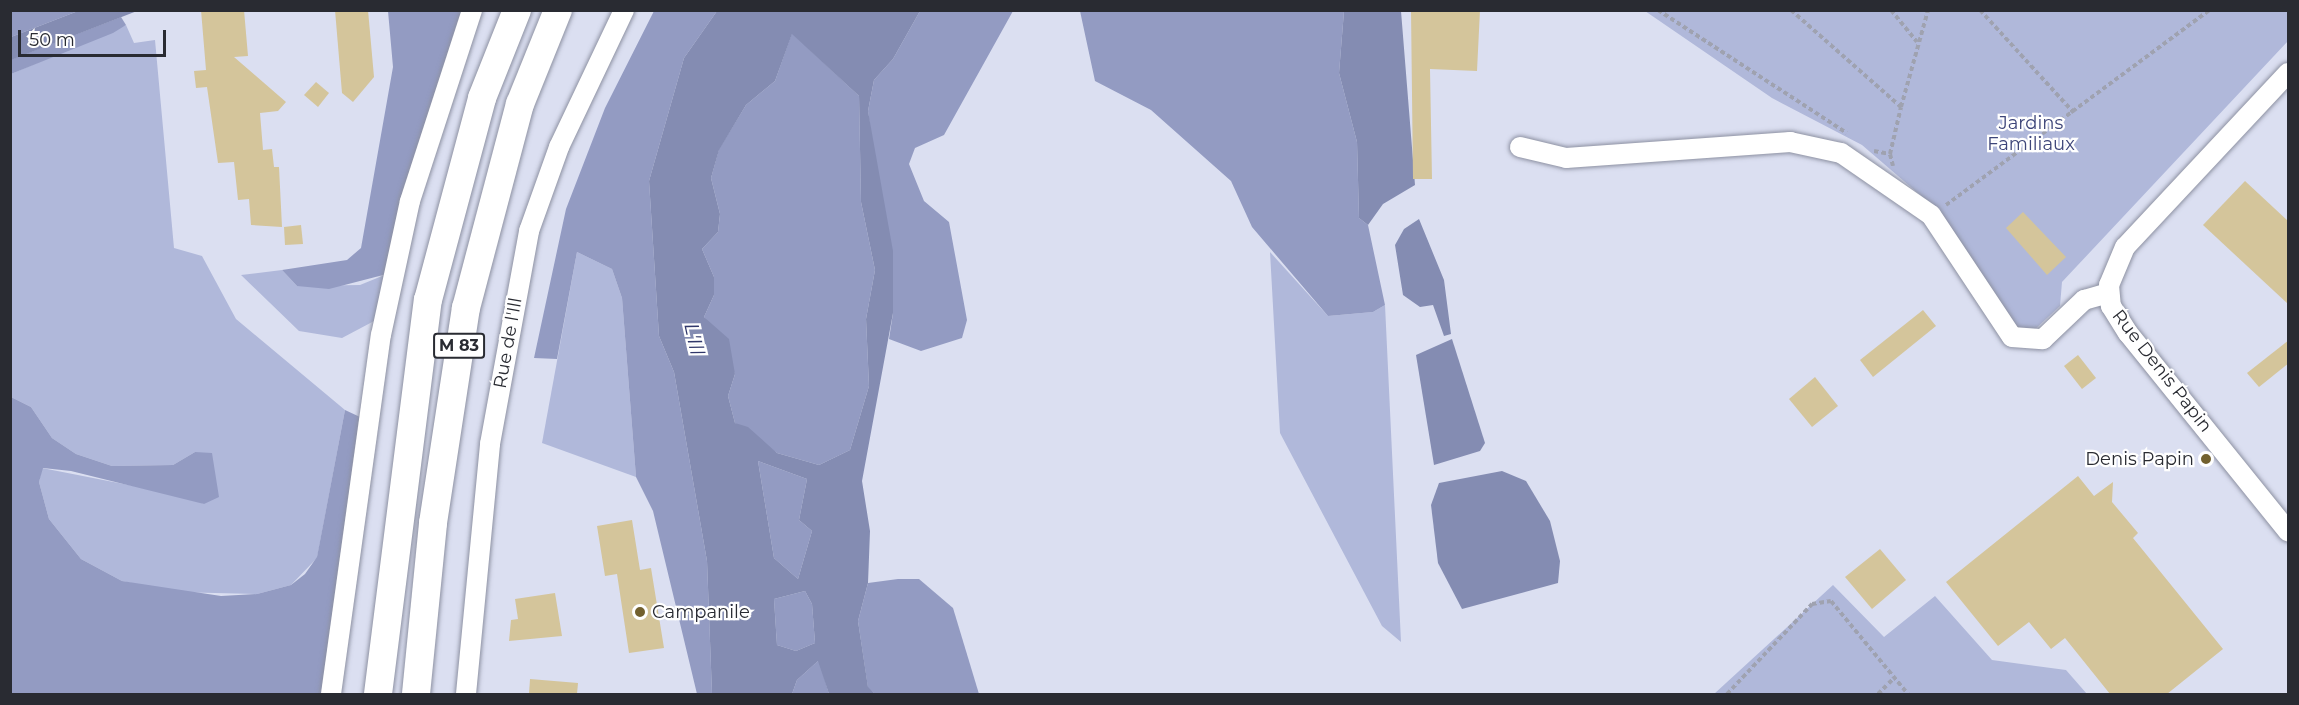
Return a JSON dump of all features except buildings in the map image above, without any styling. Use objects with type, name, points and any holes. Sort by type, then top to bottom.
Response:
[{"type":"highway","name":"M 83","points":[[378,694],[382,645],[428,300],[479,108],[517,10]]},
{"type":"highway","name":"M 83","points":[[416,694],[434,513],[466,308],[520,104],[558,10]]},
{"type":"highway","points":[[360,694],[364,668],[382,645]]},
{"type":"street","points":[[332,694],[368,407],[383,326],[410,201],[472,10]]},
{"type":"street","name":"Rue de l'Ill","points":[[466,694],[490,444],[529,231],[559,147],[624,10]]},
{"type":"street","name":"Rue Denis Papin","points":[[2289,73],[2125,247],[2113,267],[2109,293],[2128,333],[2289,531]]},
{"type":"street","points":[[1520,147],[1566,158],[1790,142],[1841,153],[1900,190],[1931,216],[2012,337],[2043,339],[2084,300],[2109,293]]},
{"type":"path","points":[[1658,10],[1856,139]]},
{"type":"path","points":[[1791,10],[1901,107]]},
{"type":"path","points":[[1891,10],[1918,43]]},
{"type":"path","points":[[1900,190],[1890,154],[1928,10]]},
{"type":"path","points":[[1980,10],[2074,113]]},
{"type":"path","points":[[1931,216],[2074,113],[2210,10]]},
{"type":"path","points":[[1866,145],[1890,154]]},
{"type":"path","points":[[1726,694],[1812,604],[1831,601],[1908,694]]},
{"type":"path","points":[[1878,694],[1894,677]]},
{"type":"green space","name":"Jardins Familiaux","points":[[2288,10],[2288,41],[2062,282],[2060,306],[2031,333],[2018,329],[1926,200],[1862,145],[1772,98],[1645,11]]},
{"type":"green space","points":[[126,25],[134,43],[155,40],[174,248],[202,256],[236,319],[345,410],[317,558],[291,585],[257,594],[174,592],[122,581],[81,559],[49,519],[39,482],[42,468],[190,497],[204,504],[195,452],[173,465],[112,466],[76,454],[52,438],[31,407],[11,397],[11,74]]},
{"type":"green space","points":[[577,252],[612,269],[622,298],[636,477],[542,443]]},
{"type":"green space","points":[[1270,252],[1328,316],[1373,312],[1385,305],[1401,642],[1382,626],[1280,433]]},
{"type":"green space","points":[[282,270],[297,286],[360,285],[387,274],[376,320],[342,338],[299,331],[241,275]]},
{"type":"green space","points":[[1833,585],[1884,637],[1935,596],[1992,660],[2066,670],[2087,694],[1714,694]]},
{"type":"shaded area","points":[[11,11],[78,11],[11,37]]},
{"type":"shaded area","points":[[388,11],[462,11],[387,274],[329,289],[297,286],[282,270],[347,260],[361,248],[393,67]]},
{"type":"shaded area","points":[[654,11],[717,11],[684,58],[649,181],[659,336],[674,372],[707,561],[712,694],[697,694],[653,511],[636,477],[622,298],[612,269],[577,252],[557,359],[534,358],[566,209],[605,108]]},
{"type":"shaded area","points":[[920,11],[1013,11],[944,135],[915,148],[909,164],[924,201],[949,222],[967,320],[962,338],[921,351],[889,339],[893,313],[868,111],[874,80],[893,59]]},
{"type":"shaded area","points":[[1080,11],[1344,11],[1339,73],[1357,142],[1359,218],[1368,225],[1385,305],[1373,312],[1328,316],[1252,227],[1231,181],[1151,110],[1095,81]]},
{"type":"shaded area","points":[[121,17],[126,25],[113,33],[11,74],[10,60]]},
{"type":"shaded area","points":[[792,33],[859,96],[861,202],[875,270],[866,319],[869,386],[850,450],[819,465],[777,453],[735,423],[728,396],[735,374],[718,335],[704,317],[714,295],[714,277],[702,249],[718,232],[720,214],[711,178],[719,149],[746,105],[775,81]]},
{"type":"shaded area","points":[[11,397],[31,407],[52,438],[76,454],[112,466],[173,465],[195,452],[212,453],[219,497],[204,504],[71,471],[43,468],[39,482],[49,519],[81,559],[122,581],[221,596],[257,594],[291,585],[305,574],[317,557],[345,410],[360,417],[328,694],[11,694]]},
{"type":"shaded area","points":[[758,461],[807,479],[799,520],[812,531],[798,579],[774,558]]},
{"type":"shaded area","points":[[919,579],[953,608],[979,694],[875,694],[868,688],[858,621],[868,583]]},
{"type":"shaded area","points":[[805,591],[812,604],[815,643],[796,651],[777,645],[774,599]]},
{"type":"shaded area","points":[[819,660],[829,694],[792,694],[797,680]]},
{"type":"water","points":[[78,11],[137,11],[11,60],[11,37]]},
{"type":"water","name":"L'Ill","points":[[717,11],[920,11],[893,59],[874,80],[868,111],[893,251],[893,313],[862,481],[870,531],[868,583],[858,621],[868,687],[875,694],[829,694],[818,661],[797,680],[792,694],[712,694],[707,561],[674,372],[659,336],[649,181],[684,58]],"holes":[[[792,34],[859,96],[861,202],[875,270],[866,319],[869,386],[850,450],[819,465],[777,453],[748,427],[735,423],[728,396],[735,374],[729,339],[704,317],[714,295],[714,277],[702,249],[718,232],[720,214],[711,178],[719,150],[746,105],[775,81]],[[758,461],[807,479],[799,520],[812,531],[798,579],[774,558]],[[805,591],[812,604],[815,643],[796,651],[777,645],[774,599]]]},
{"type":"water","points":[[1344,11],[1401,11],[1415,185],[1383,204],[1368,225],[1359,218],[1357,142],[1339,73]]},
{"type":"water","points":[[1419,219],[1444,280],[1451,334],[1444,336],[1433,305],[1420,307],[1403,295],[1395,245],[1404,229]]},
{"type":"water","points":[[1452,339],[1485,443],[1480,451],[1434,465],[1416,355]]},
{"type":"water","points":[[1502,471],[1526,481],[1550,521],[1560,561],[1558,583],[1462,609],[1438,563],[1431,505],[1439,483]]},
{"type":"place","name":"Denis Papin","points":[[2206,459]]},
{"type":"place","name":"Campanile","points":[[640,612]]}]
